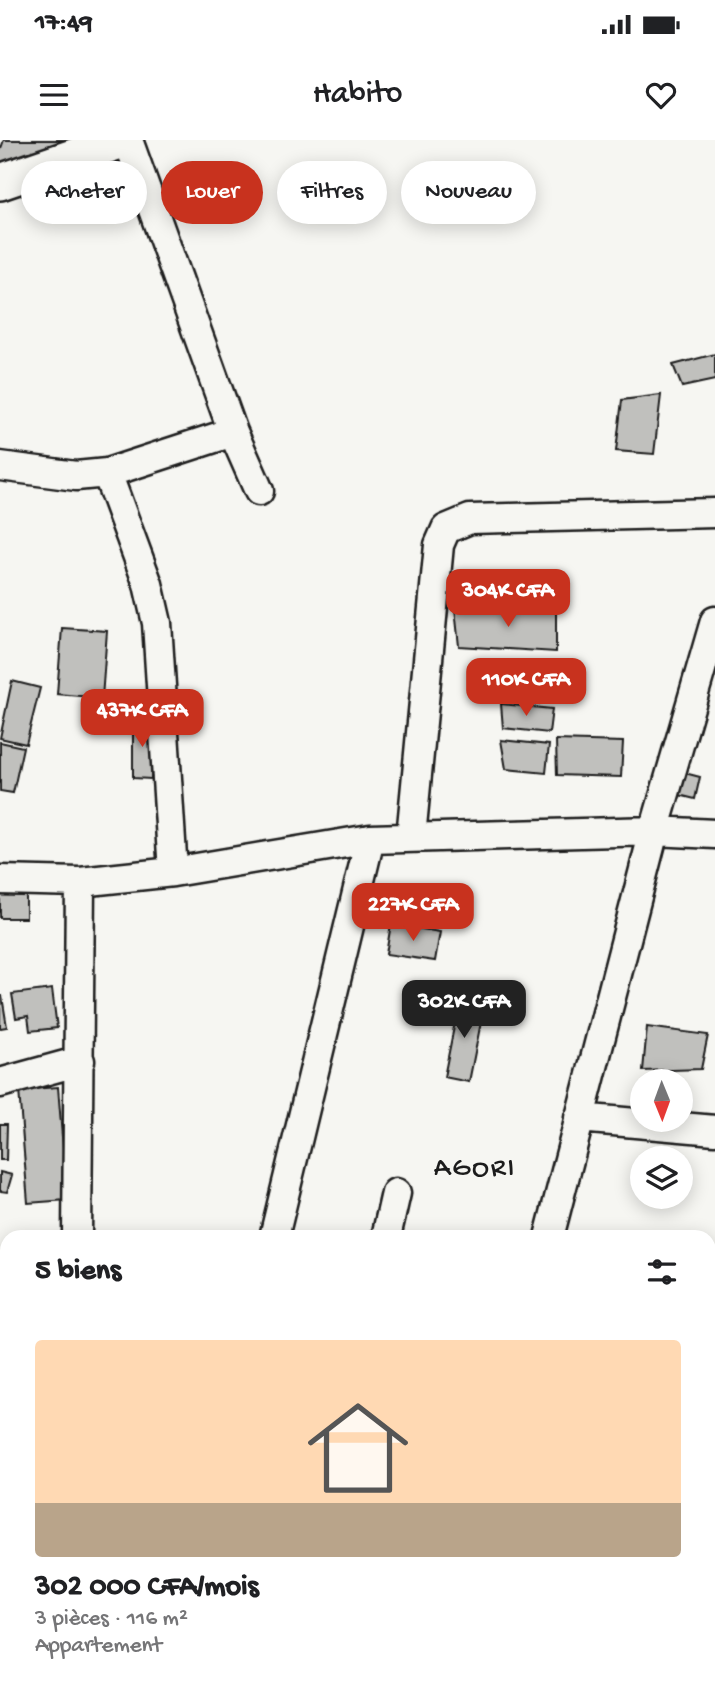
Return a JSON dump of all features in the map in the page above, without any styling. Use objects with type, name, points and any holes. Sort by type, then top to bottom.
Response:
[{"type":"main road","points":[[0,182],[126,140]]},
{"type":"street","points":[[126,140],[233,432],[259,491]]},
{"type":"street","points":[[0,467],[76,476],[107,472],[233,432]]},
{"type":"street","points":[[107,472],[148,584],[157,623],[173,872]]},
{"type":"street","points":[[411,837],[439,545],[446,529],[470,519],[715,513]]},
{"type":"street","points":[[551,1230],[654,831],[715,621]]},
{"type":"street","points":[[0,880],[80,882],[173,872],[370,839],[654,831],[715,834]]},
{"type":"street","points":[[276,1230],[370,839]]},
{"type":"street","points":[[78,1230],[80,882]]},
{"type":"street","points":[[0,1083],[80,1061]]},
{"type":"street","points":[[579,1118],[715,1130]]},
{"type":"street","points":[[388,1230],[396,1193]]},
{"type":"building","points":[[4,140],[72,140],[0,170],[0,151]]},
{"type":"building","points":[[715,354],[715,380],[682,387],[673,365]]},
{"type":"building","points":[[661,395],[654,454],[616,451],[622,400]]},
{"type":"building","points":[[455,609],[556,610],[556,652],[459,646]]},
{"type":"building","points":[[62,628],[107,631],[102,698],[57,694]]},
{"type":"building","points":[[12,681],[40,688],[26,744],[0,738]]},
{"type":"building","points":[[501,704],[552,709],[549,733],[503,728]]},
{"type":"building","points":[[133,719],[151,720],[151,779],[133,778]]},
{"type":"building","points":[[501,740],[549,745],[546,773],[506,769]]},
{"type":"building","points":[[556,740],[623,742],[621,777],[557,775]]},
{"type":"building","points":[[0,742],[23,747],[13,793],[0,791]]},
{"type":"building","points":[[677,771],[700,777],[695,799],[671,793]]},
{"type":"building","points":[[0,889],[26,889],[26,918],[0,918]]},
{"type":"building","points":[[391,924],[440,932],[435,961],[386,954]]},
{"type":"building","points":[[52,989],[57,1028],[30,1031],[28,1016],[16,1018],[12,994]]},
{"type":"building","points":[[0,996],[7,1027],[0,1028]]},
{"type":"building","points":[[460,997],[485,1002],[469,1082],[444,1077]]},
{"type":"building","points":[[647,1027],[708,1035],[701,1069],[643,1069]]},
{"type":"building","points":[[58,1087],[67,1200],[28,1203],[19,1090]]},
{"type":"building","points":[[0,1124],[7,1124],[6,1160],[0,1160]]},
{"type":"building","points":[[0,1172],[12,1175],[7,1192],[0,1191]]},
{"type":"district","name":"AGORI","points":[[475,1169]]}]
